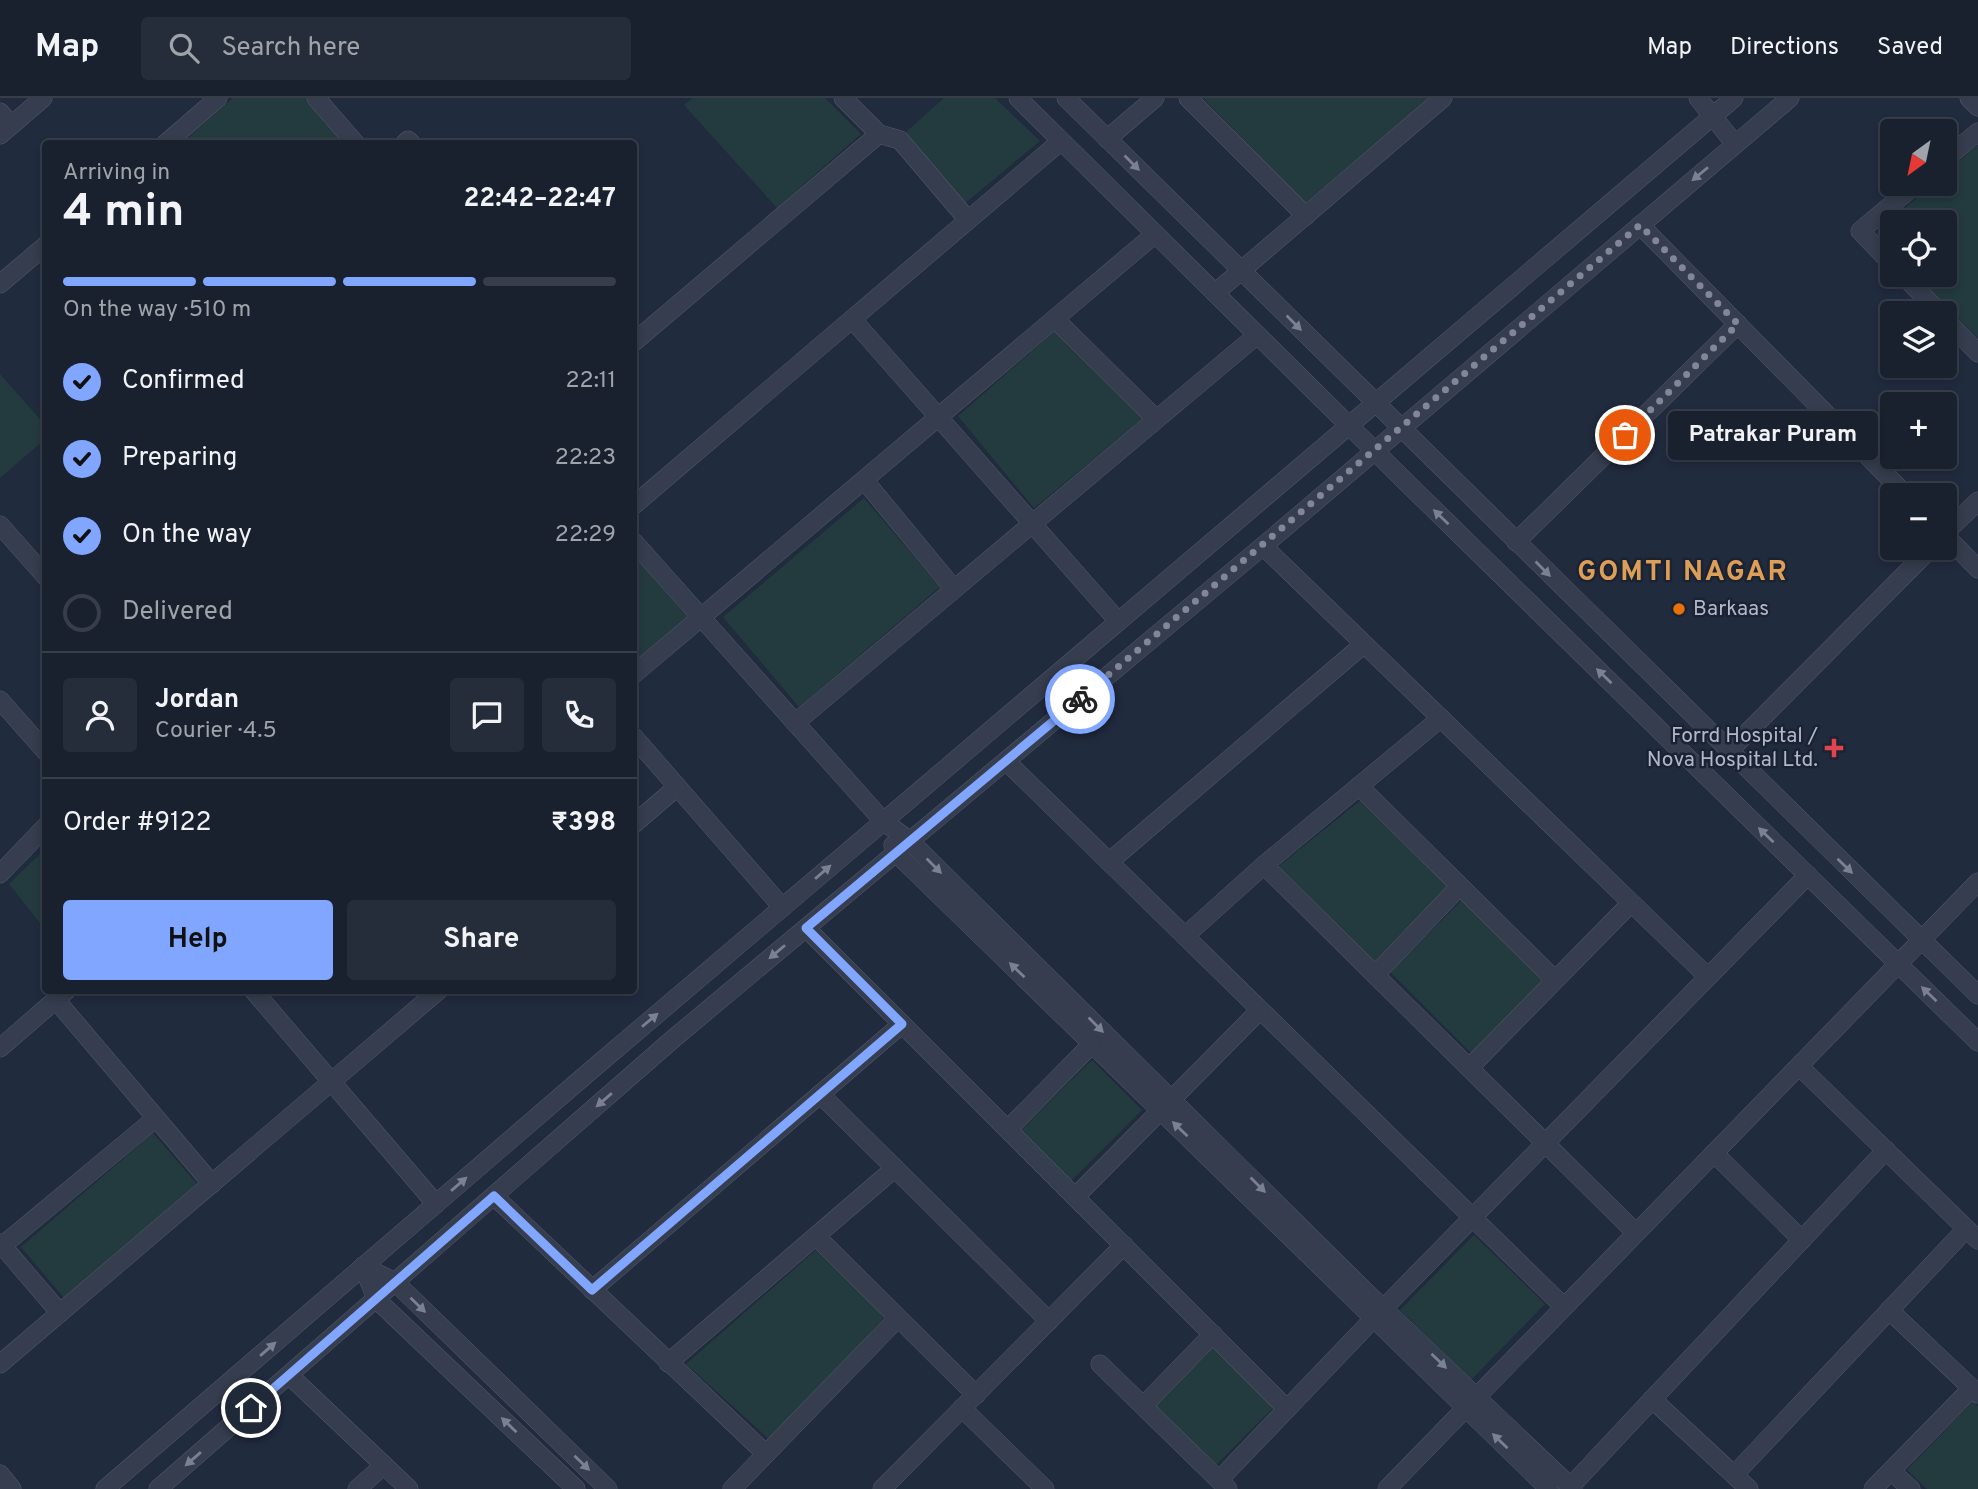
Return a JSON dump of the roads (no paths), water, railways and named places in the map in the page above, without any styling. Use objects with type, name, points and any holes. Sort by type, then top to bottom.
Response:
[{"type":"street","points":[[4,124],[43,98]]},
{"type":"street","points":[[169,140],[218,98]]},
{"type":"street","points":[[316,98],[353,140]]},
{"type":"street","points":[[843,98],[879,134],[900,141],[968,220]]},
{"type":"street","points":[[1018,98],[1978,1041]]},
{"type":"street","points":[[1066,98],[1978,995]]},
{"type":"street","points":[[1107,139],[1155,98]]},
{"type":"street","points":[[1188,98],[1306,216]]},
{"type":"street","points":[[1215,293],[1443,98]]},
{"type":"street","points":[[1698,98],[1735,144]]},
{"type":"street","points":[[104,1489],[782,907],[1734,98]]},
{"type":"street","points":[[158,1489],[673,1040],[1263,546],[1790,98]]},
{"type":"street","points":[[1969,98],[1978,107]]},
{"type":"street","points":[[1957,149],[1978,132]]},
{"type":"street","points":[[637,338],[879,134]]},
{"type":"street","points":[[637,502],[1061,141]]},
{"type":"street","points":[[1885,210],[1902,196]]},
{"type":"street","points":[[1880,214],[1860,231],[1880,252]]},
{"type":"street","points":[[1640,225],[1894,483]]},
{"type":"street","points":[[637,671],[1155,234]]},
{"type":"street","points":[[0,284],[42,248]]},
{"type":"street","points":[[1915,287],[1928,301]]},
{"type":"street","points":[[852,319],[1118,621]]},
{"type":"street","points":[[1055,319],[1156,419]]},
{"type":"street","points":[[1516,542],[1738,324]]},
{"type":"street","points":[[1957,331],[1978,353]]},
{"type":"street","points":[[795,723],[1257,335]]},
{"type":"street","points":[[864,480],[954,589]]},
{"type":"street","points":[[1957,521],[1978,501]]},
{"type":"street","points":[[0,525],[42,572]]},
{"type":"street","points":[[637,545],[883,821],[903,847],[1092,1044],[1165,1104]]},
{"type":"street","points":[[1263,546],[1708,977]]},
{"type":"street","points":[[1957,547],[1978,569]]},
{"type":"street","points":[[1728,752],[1919,560]]},
{"type":"street","points":[[1109,862],[1364,644]]},
{"type":"street","points":[[0,700],[42,747]]},
{"type":"street","points":[[1185,936],[1264,865],[1441,718]]},
{"type":"street","points":[[637,740],[782,907]]},
{"type":"street","points":[[1006,761],[1564,1307]]},
{"type":"street","points":[[1359,786],[1555,980]]},
{"type":"street","points":[[637,821],[677,787]]},
{"type":"street","points":[[2,869],[42,830]]},
{"type":"street","points":[[903,847],[1471,1403],[1549,1489]]},
{"type":"street","points":[[1264,865],[1636,1233]]},
{"type":"street","points":[[1100,1364],[1223,1484],[1287,1409],[1378,1313],[1808,875]]},
{"type":"street","points":[[1387,1489],[1978,882]]},
{"type":"street","points":[[1375,975],[1460,886]]},
{"type":"street","points":[[1469,1068],[1631,903]]},
{"type":"street","points":[[806,928],[1287,1409]]},
{"type":"street","points":[[256,994],[436,1204]]},
{"type":"street","points":[[0,1364],[332,1083],[432,994]]},
{"type":"street","points":[[0,1048],[61,995],[156,1118],[212,1184]]},
{"type":"street","points":[[1075,1197],[1260,1010]]},
{"type":"street","points":[[592,1290],[902,1024]]},
{"type":"street","points":[[1007,1129],[1092,1044]]},
{"type":"street","points":[[1734,1475],[1889,1310],[1972,1235],[1799,1066]]},
{"type":"street","points":[[820,1094],[1049,1321]]},
{"type":"street","points":[[60,1313],[1,1244],[156,1118]]},
{"type":"street","points":[[1471,1403],[1572,1488],[1886,1150]]},
{"type":"street","points":[[1714,1153],[1802,1240]]},
{"type":"street","points":[[668,1363],[895,1168]]},
{"type":"street","points":[[494,1196],[766,1454]]},
{"type":"street","points":[[816,1236],[976,1395]]},
{"type":"street","points":[[882,1489],[1124,1245]]},
{"type":"street","points":[[363,1266],[395,1282],[608,1489]]},
{"type":"street","points":[[363,1266],[376,1299],[576,1489]]},
{"type":"street","points":[[1874,1489],[1975,1391],[1889,1310]]},
{"type":"street","points":[[732,1489],[898,1318]]},
{"type":"street","points":[[1143,1406],[1213,1334]]},
{"type":"street","points":[[289,1375],[409,1489]]},
{"type":"street","points":[[1653,1399],[1749,1489]]},
{"type":"street","points":[[962,1408],[1045,1489]]},
{"type":"street","points":[[356,1489],[384,1465]]},
{"type":"street","points":[[1891,1471],[1911,1489]]},
{"type":"street","points":[[0,1474],[12,1489]]},
{"type":"place","name":"Patrakar Puram","points":[[1625,435]]},
{"type":"place","name":"Barkaas","points":[[1679,609]]},
{"type":"place","name":"Forrd Hospital / Nova Hospital Ltd.","points":[[1834,748]]},
{"type":"district","name":"GOMTI NAGAR","points":[[1683,573]]}]
